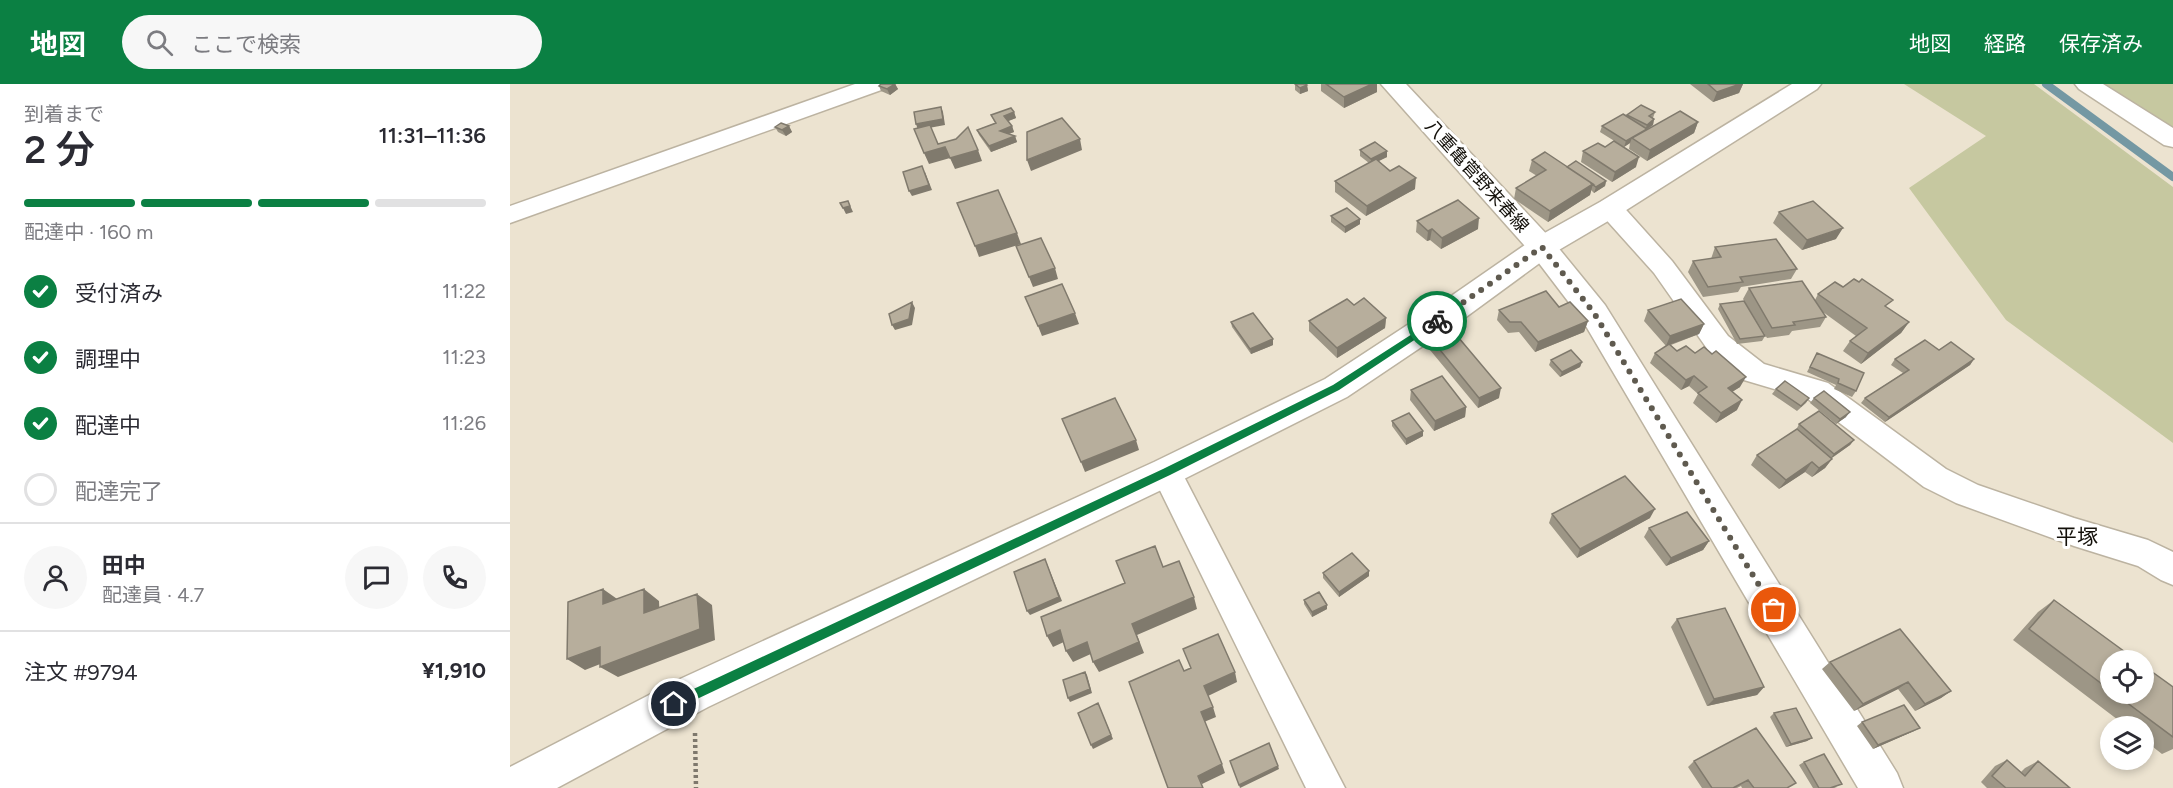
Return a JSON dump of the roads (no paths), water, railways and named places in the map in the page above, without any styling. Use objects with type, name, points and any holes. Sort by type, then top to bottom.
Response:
[{"type":"street","points":[[510,214],[876,84]]},
{"type":"street","name":"八重亀菅野来春線","points":[[1393,84],[1542,247],[1594,313],[1882,788]]},
{"type":"street","points":[[514,788],[694,693],[1166,472],[1336,388],[1455,309],[1542,247],[1610,208],[1809,84]]},
{"type":"street","points":[[2087,84],[2173,139]]},
{"type":"street","points":[[1610,208],[1663,267],[1718,343],[1754,372],[1818,391],[1935,478],[1967,494],[2074,532],[2148,554],[2173,570]]},
{"type":"street","points":[[1166,472],[1326,788]]},
{"type":"waterway","points":[[2046,84],[2173,177]]},
{"type":"district","name":"平塚","points":[[2077,537]]}]
